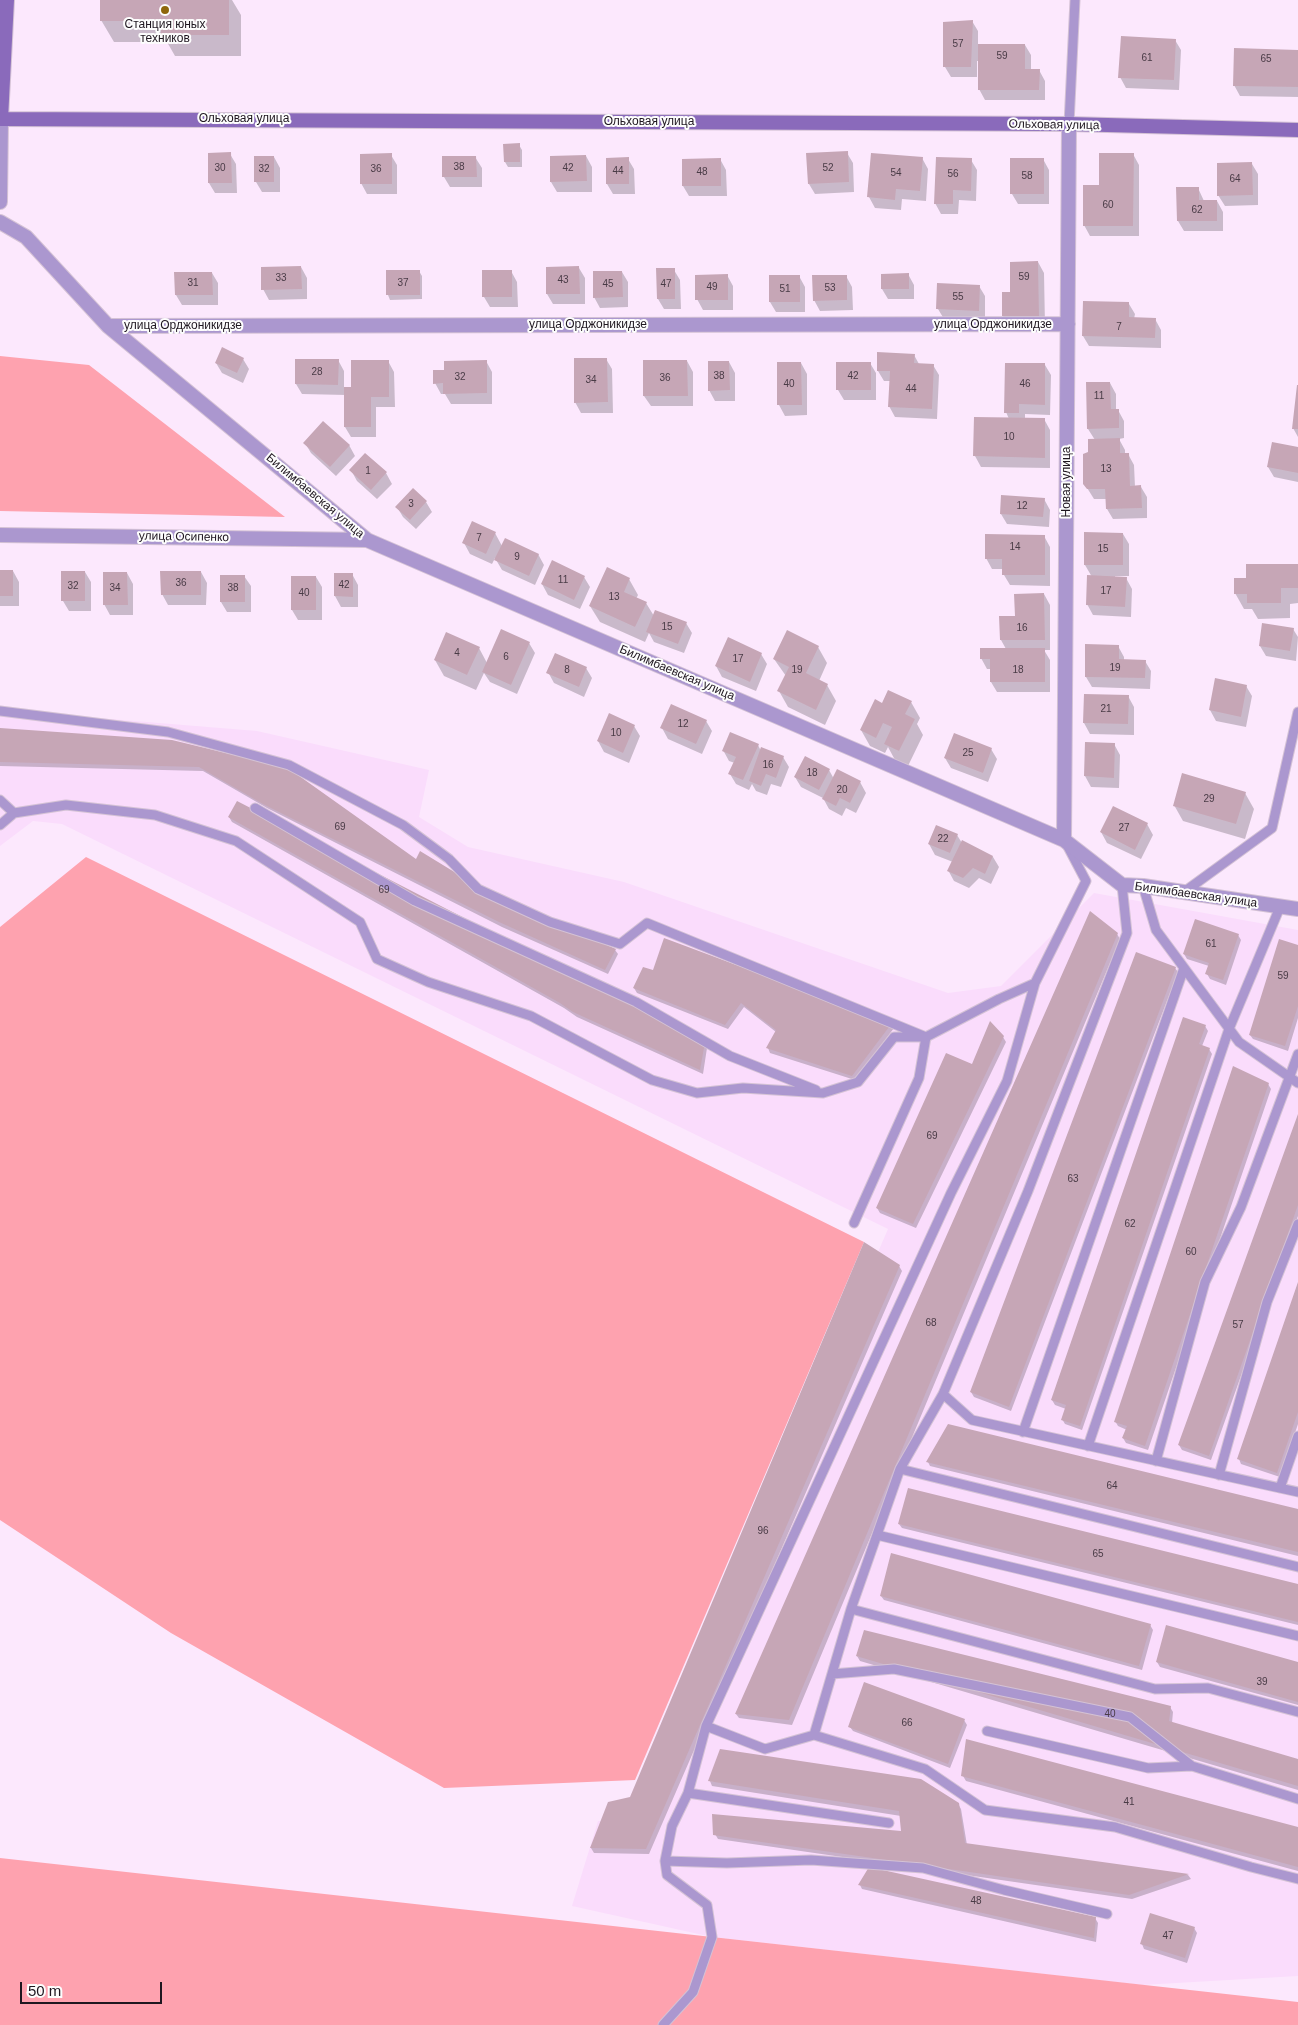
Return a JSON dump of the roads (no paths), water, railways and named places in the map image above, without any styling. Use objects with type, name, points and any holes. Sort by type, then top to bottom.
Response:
[{"type":"main road","points":[[1,119],[7,0]]},
{"type":"main road","name":"Ольховая улица","points":[[1,119],[1069,124],[1298,130]]},
{"type":"street","points":[[0,202],[1,119]]},
{"type":"street","name":"Новая улица","points":[[1064,840],[1069,124]]},
{"type":"street","name":"Билимбаевская улица","points":[[0,222],[26,237],[108,326],[367,540],[1064,840],[1122,885],[1143,886],[1298,909]]},
{"type":"street","name":"улица Орджоникидзе","points":[[108,326],[1068,324]]},
{"type":"street","name":"улица Осипенко","points":[[0,535],[367,540]]},
{"type":"lane","points":[[1069,124],[1075,0]]},
{"type":"lane","points":[[0,711],[168,732],[289,765],[403,825],[449,859],[478,889],[550,922],[620,944],[647,923],[926,1037]]},
{"type":"lane","points":[[1184,892],[1272,828],[1298,712]]},
{"type":"lane","points":[[0,800],[14,813]]},
{"type":"lane","points":[[0,825],[14,813],[66,805],[155,814],[236,841],[360,922],[377,959],[428,982],[531,1016],[652,1080],[697,1093],[743,1088],[823,1093],[858,1082],[894,1037],[926,1037],[1035,983]]},
{"type":"lane","points":[[255,808],[415,901],[636,1002],[730,1056],[823,1093]]},
{"type":"lane","points":[[663,2025],[693,1992],[712,1937],[707,1905],[667,1875],[665,1861],[672,1826],[688,1793],[706,1726],[951,1193],[1007,1082],[1035,983],[1086,881],[1064,840]]},
{"type":"lane","points":[[814,1735],[851,1609],[900,1469],[943,1394],[1028,1191],[1128,933],[1122,885]]},
{"type":"lane","points":[[1143,886],[1156,930],[1229,1030],[1239,1042],[1298,1083]]},
{"type":"lane","points":[[1088,1446],[1229,1030],[1280,907]]},
{"type":"lane","points":[[1023,1432],[1184,968]]},
{"type":"lane","points":[[854,1223],[919,1078],[926,1037]]},
{"type":"lane","points":[[1156,1461],[1205,1282],[1240,1207],[1298,1054]]},
{"type":"lane","points":[[1219,1475],[1267,1302],[1298,1224]]},
{"type":"lane","points":[[943,1394],[972,1420],[1298,1492]]},
{"type":"lane","points":[[1280,1488],[1298,1436]]},
{"type":"lane","points":[[900,1469],[1298,1567]]},
{"type":"lane","points":[[877,1535],[1298,1636]]},
{"type":"lane","points":[[851,1609],[1155,1689],[1208,1688],[1298,1712]]},
{"type":"lane","points":[[832,1674],[894,1669],[1130,1717],[1192,1766]]},
{"type":"lane","points":[[706,1726],[765,1749],[814,1735],[925,1769],[985,1810],[1115,1827],[1298,1879]]},
{"type":"lane","points":[[986,1731],[1148,1768],[1192,1766],[1298,1799]]},
{"type":"lane","points":[[688,1793],[888,1823]]},
{"type":"lane","points":[[665,1861],[727,1864],[812,1860],[923,1868],[1004,1890],[1107,1914]]},
{"type":"place","name":"Станция юных техников","points":[[165,10]]}]
